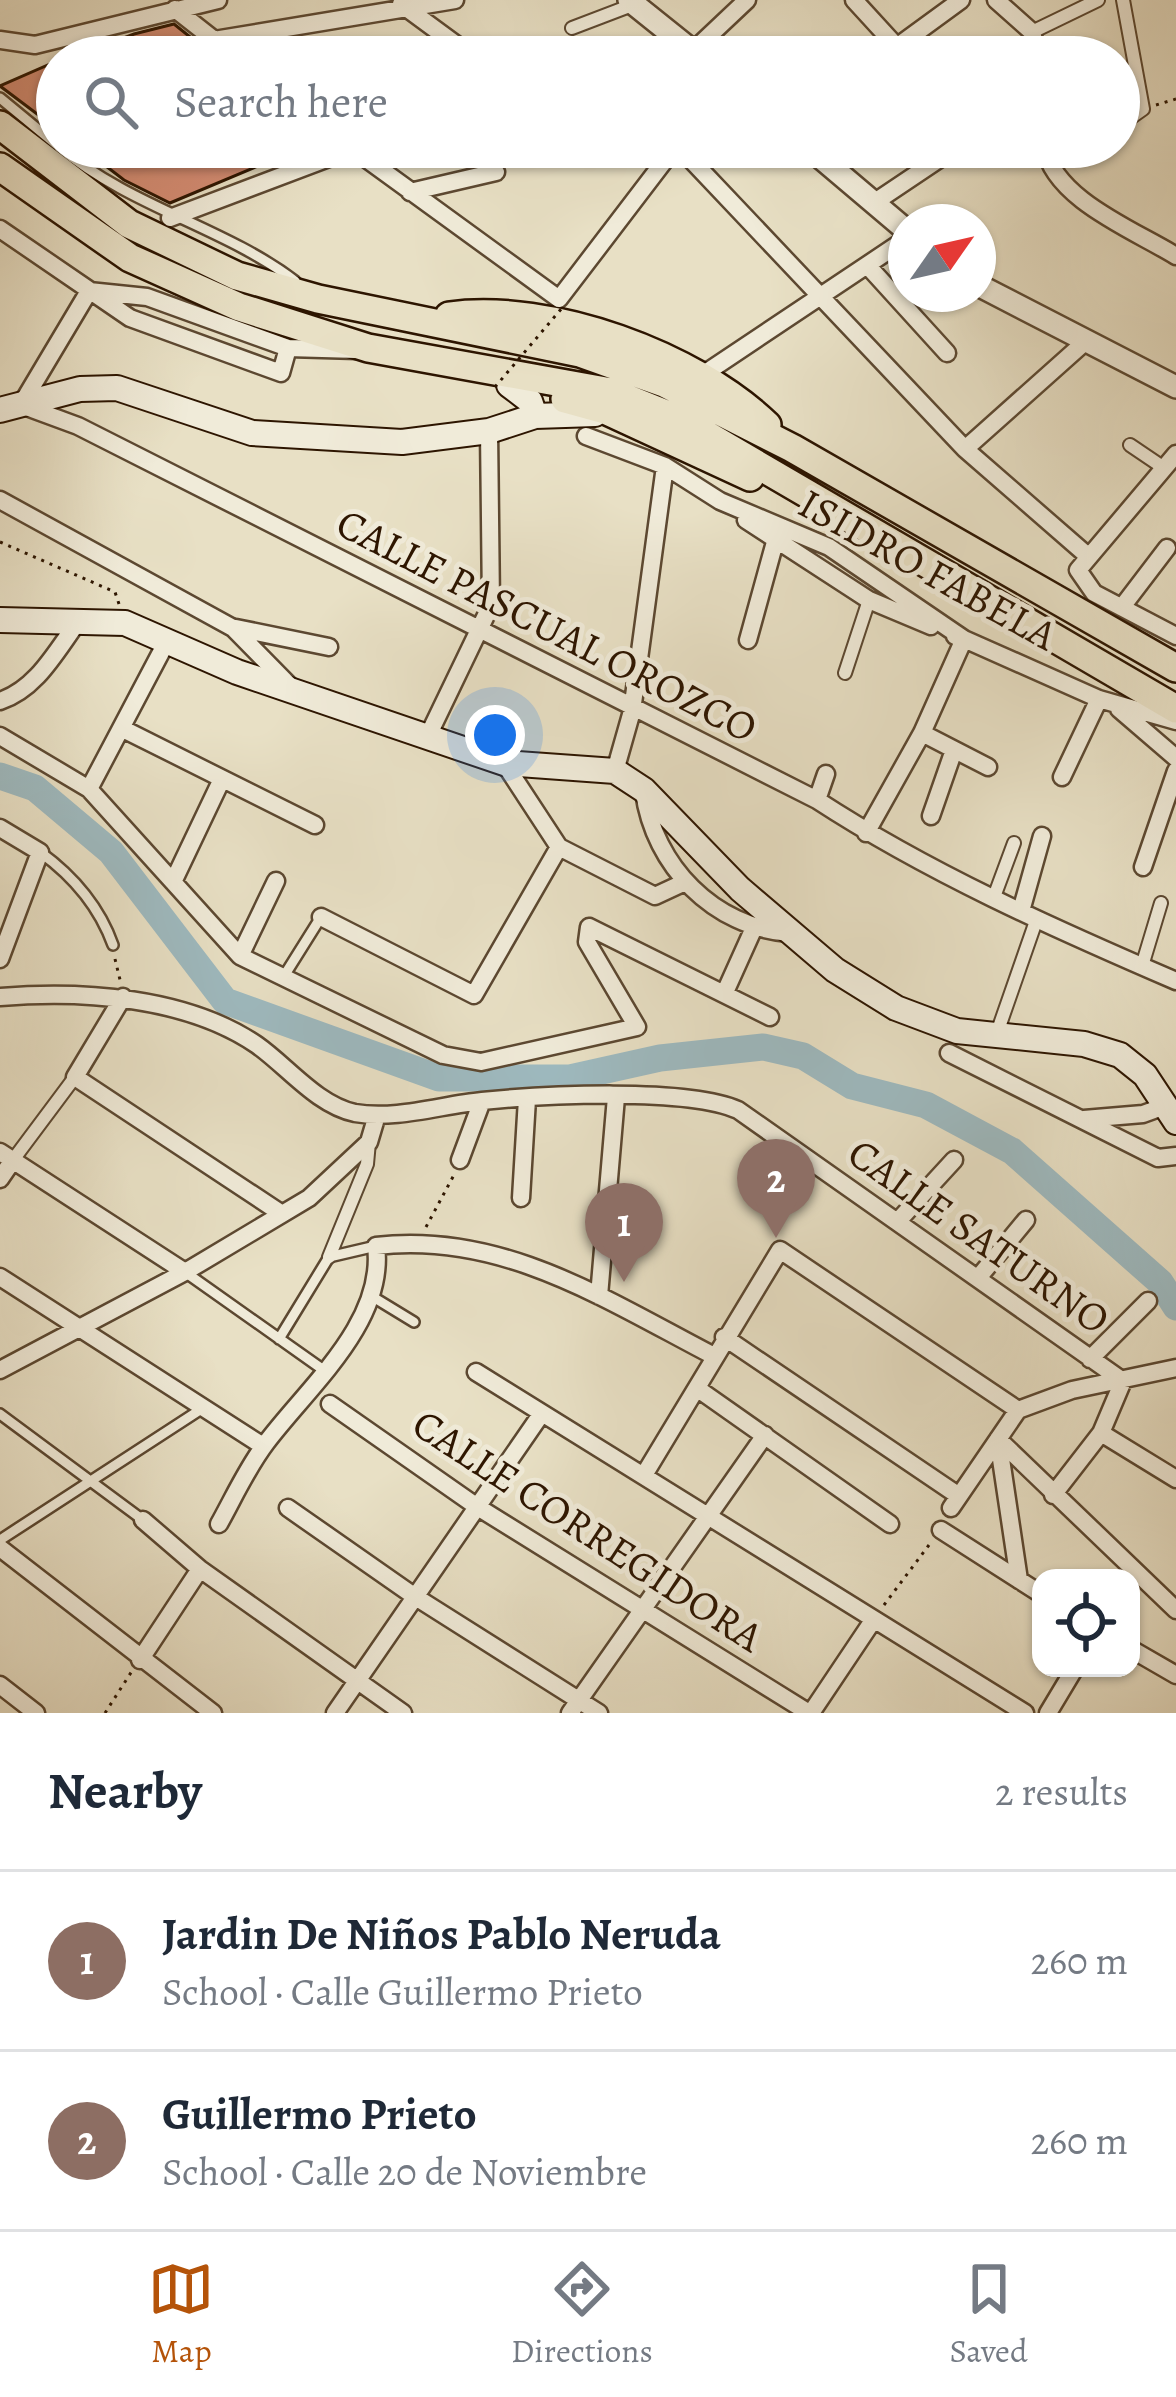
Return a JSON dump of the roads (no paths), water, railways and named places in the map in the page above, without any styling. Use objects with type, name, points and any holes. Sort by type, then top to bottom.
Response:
[{"type":"highway","points":[[0,125],[36,153]]},
{"type":"highway","points":[[0,167],[130,258],[239,307],[615,416],[751,478],[783,477]]},
{"type":"highway","points":[[56,168],[129,224],[237,276],[318,299],[601,360],[664,382],[792,448],[1176,671]]},
{"type":"highway","points":[[422,320],[482,313],[600,334],[701,376],[746,404],[792,448]]},
{"type":"highway","points":[[496,380],[611,392],[681,420],[1018,621],[1176,709]]},
{"type":"highway","points":[[1018,621],[1028,620],[1100,659],[1107,657],[1113,645],[1108,638],[1043,602],[1035,590]]},
{"type":"highway","points":[[1176,671],[1164,668],[1154,680],[1176,697]]},
{"type":"main road","points":[[496,380],[530,401],[535,416]]},
{"type":"main road","points":[[10,408],[80,389],[117,388],[252,433],[402,442],[489,431],[535,416],[615,416]]},
{"type":"main road","points":[[0,620],[125,623],[297,693],[504,763],[615,770],[644,790],[789,933],[896,1008],[957,1031],[1084,1044],[1120,1055],[1145,1075],[1171,1114]]},
{"type":"street","points":[[70,36],[218,0]]},
{"type":"street","points":[[235,36],[402,4],[454,0]]},
{"type":"street","points":[[714,36],[747,0]]},
{"type":"street","points":[[854,0],[879,36]]},
{"type":"street","points":[[912,36],[961,0]]},
{"type":"street","points":[[996,0],[1033,36]]},
{"type":"street","points":[[1032,32],[1098,0]]},
{"type":"street","points":[[1123,0],[1130,36]]},
{"type":"street","points":[[572,28],[633,2],[675,36]]},
{"type":"street","points":[[402,4],[445,36]]},
{"type":"street","points":[[175,9],[209,36]]},
{"type":"street","points":[[0,40],[36,45]]},
{"type":"street","points":[[170,218],[299,168]]},
{"type":"street","points":[[380,168],[560,303],[661,168]]},
{"type":"street","points":[[697,168],[965,449],[1088,557]]},
{"type":"street","points":[[834,168],[888,214]]},
{"type":"street","points":[[875,202],[926,168]]},
{"type":"street","points":[[1055,168],[1068,188],[1176,256]]},
{"type":"street","points":[[410,192],[496,172]]},
{"type":"street","points":[[0,229],[130,318],[281,373],[288,348]]},
{"type":"street","points":[[701,376],[888,251]]},
{"type":"street","points":[[867,265],[947,352]]},
{"type":"street","points":[[89,291],[148,297],[288,348],[336,353],[368,348]]},
{"type":"street","points":[[10,408],[89,291]]},
{"type":"street","points":[[996,294],[1176,387]]},
{"type":"street","points":[[965,449],[1086,341]]},
{"type":"street","name":"CALLE PASCUAL OROZCO","points":[[10,408],[78,426],[632,711],[817,800],[866,832],[1028,916],[1176,981]]},
{"type":"street","points":[[427,738],[491,605],[489,431]]},
{"type":"street","name":"ISIDRO FABELA","points":[[586,436],[665,466],[721,501],[829,547],[964,639],[1107,702],[1176,721]]},
{"type":"street","points":[[1130,445],[1170,462],[1088,557],[1078,578],[1176,636]]},
{"type":"street","points":[[615,770],[632,711],[665,466]]},
{"type":"street","points":[[0,500],[233,628],[297,693]]},
{"type":"street","points":[[721,501],[869,601],[964,639],[922,734],[866,832]]},
{"type":"street","points":[[748,640],[776,542]]},
{"type":"street","points":[[1122,607],[1167,548]]},
{"type":"street","points":[[845,673],[869,601]]},
{"type":"street","points":[[0,701],[18,694],[37,677],[76,623]]},
{"type":"street","points":[[233,628],[329,647]]},
{"type":"street","points":[[89,789],[167,641]]},
{"type":"street","points":[[1062,777],[1107,702],[1176,758]]},
{"type":"street","points":[[123,729],[315,825]]},
{"type":"street","points":[[922,734],[988,767]]},
{"type":"street","points":[[0,736],[89,789],[240,956],[443,1055],[481,1062],[637,1027],[587,942],[589,927],[726,990],[770,1017]]},
{"type":"street","points":[[931,816],[954,750]]},
{"type":"street","points":[[504,763],[559,847],[655,896],[683,883]]},
{"type":"street","points":[[1142,867],[1176,771]]},
{"type":"street","points":[[817,800],[826,774]]},
{"type":"street","points":[[172,882],[222,779]]},
{"type":"street","points":[[644,790],[648,824],[683,883],[753,930],[789,933]]},
{"type":"street","points":[[0,828],[40,853],[0,959]]},
{"type":"street","points":[[997,1033],[1028,916],[1042,836]]},
{"type":"street","points":[[994,897],[1014,843]]},
{"type":"street","points":[[321,917],[474,994],[559,847]]},
{"type":"street","points":[[240,956],[276,881]]},
{"type":"street","points":[[1142,966],[1161,903]]},
{"type":"street","points":[[726,990],[753,930]]},
{"type":"street","points":[[0,997],[69,991],[123,997],[254,1043],[326,1100],[349,1112],[377,1115],[368,1164],[329,1257]]},
{"type":"street","points":[[0,1179],[6,1156],[75,1077],[123,997]]},
{"type":"street","points":[[949,1053],[1158,1158],[1176,1156]]},
{"type":"street","points":[[75,1077],[279,1212]]},
{"type":"street","points":[[599,1296],[616,1097]]},
{"type":"street","points":[[521,1198],[527,1099]]},
{"type":"street","name":"CALLE SATURNO","points":[[377,1115],[527,1099],[720,1102],[1123,1381]]},
{"type":"street","points":[[460,1160],[482,1101]]},
{"type":"street","points":[[1081,1119],[1171,1114]]},
{"type":"street","points":[[0,1370],[185,1272],[309,1198],[369,1142]]},
{"type":"street","points":[[6,1156],[185,1272]]},
{"type":"street","points":[[898,1221],[953,1160]]},
{"type":"street","points":[[978,1278],[1026,1220]]},
{"type":"street","points":[[219,1524],[263,1446],[325,1371],[373,1297],[379,1270],[376,1246],[417,1241],[496,1252],[599,1296],[714,1356]]},
{"type":"street","points":[[644,1475],[780,1250],[1018,1410]]},
{"type":"street","points":[[0,1277],[263,1446]]},
{"type":"street","points":[[1090,1358],[1148,1301]]},
{"type":"street","points":[[724,1336],[955,1502],[1018,1410],[1072,1390],[1176,1368]]},
{"type":"street","points":[[476,1372],[1025,1713]]},
{"type":"street","points":[[1053,1495],[1101,1433],[1123,1381]]},
{"type":"street","points":[[698,1389],[890,1524]]},
{"type":"street","name":"CALLE CORREGIDORA","points":[[330,1404],[476,1506],[810,1713]]},
{"type":"street","points":[[335,1713],[542,1413]]},
{"type":"street","points":[[1101,1433],[1176,1479]]},
{"type":"street","points":[[574,1707],[765,1435]]},
{"type":"street","points":[[998,1439],[1176,1610]]},
{"type":"street","points":[[998,1439],[1019,1580]]},
{"type":"street","points":[[288,1508],[574,1707],[599,1713]]},
{"type":"street","points":[[143,1520],[200,1569],[403,1713]]},
{"type":"street","points":[[941,1529],[1032,1588]]},
{"type":"street","points":[[0,1544],[140,1660],[213,1713]]},
{"type":"street","points":[[140,1660],[200,1569]]},
{"type":"street","points":[[810,1713],[872,1622]]},
{"type":"street","points":[[1140,1653],[1176,1675]]},
{"type":"street","points":[[1048,1713],[1070,1677]]},
{"type":"street","points":[[0,1685],[35,1713]]},
{"type":"lane","points":[[0,98],[36,128]]},
{"type":"lane","points":[[92,168],[170,218],[262,256],[318,299]]},
{"type":"lane","points":[[40,853],[66,871],[104,920],[112,945]]},
{"type":"lane","points":[[284,976],[321,917]]},
{"type":"lane","points":[[279,1339],[329,1257],[376,1246]]},
{"type":"lane","points":[[185,1272],[325,1371]]},
{"type":"lane","points":[[373,1297],[414,1322]]},
{"type":"lane","points":[[0,1544],[203,1408]]},
{"type":"lane","points":[[0,1414],[143,1520]]},
{"type":"waterway","points":[[0,776],[35,788],[111,852],[225,1001],[439,1078],[570,1078],[660,1058],[763,1047],[803,1056],[852,1086],[926,1105],[1012,1151],[1160,1282],[1176,1307]]},
{"type":"place","name":"Guillermo Prieto","points":[[776,1238]]},
{"type":"place","name":"Jardin De Niños Pablo Neruda","points":[[624,1282]]}]
